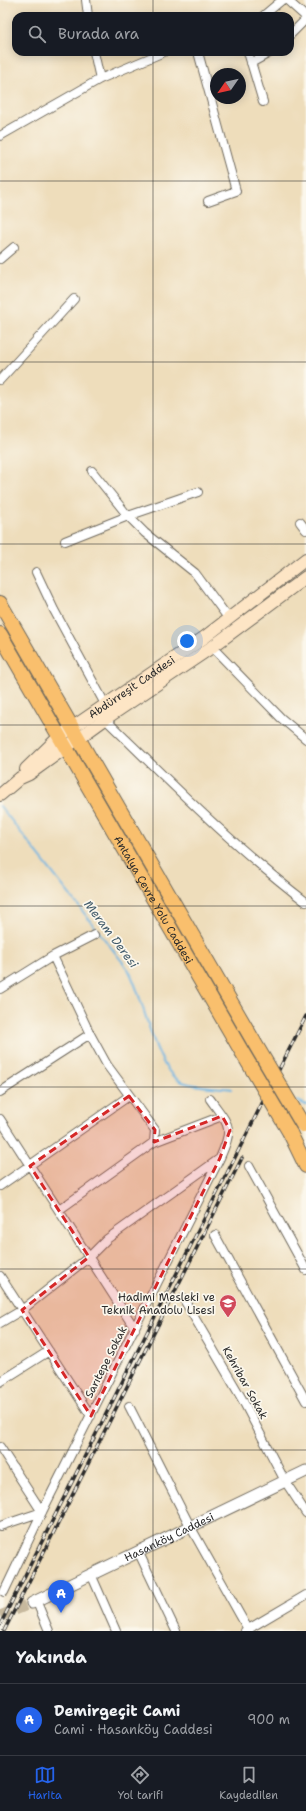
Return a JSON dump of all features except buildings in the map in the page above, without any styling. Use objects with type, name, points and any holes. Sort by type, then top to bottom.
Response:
[{"type":"highway","name":"Antalya Çevre Yolu Caddesi","points":[[0,603],[69,737],[242,1052],[290,1133],[306,1166]]},
{"type":"highway","name":"Antalya Çevre Yolu Caddesi","points":[[0,634],[69,737],[254,1042],[304,1128]]},
{"type":"main road","name":"Abdürreşit Caddesi","points":[[1,792],[20,778],[26,768],[69,737],[105,704],[229,619],[306,559]]},
{"type":"main road","name":"Abdürreşit Caddesi","points":[[69,737],[105,719],[212,647],[306,577]]},
{"type":"street","points":[[86,0],[88,12]]},
{"type":"street","points":[[268,12],[282,0]]},
{"type":"street","points":[[287,0],[306,18],[294,31]]},
{"type":"street","points":[[95,56],[100,79]]},
{"type":"street","points":[[0,136],[100,79],[155,56]]},
{"type":"street","points":[[199,56],[236,191],[208,201]]},
{"type":"street","points":[[249,56],[263,102]]},
{"type":"street","points":[[251,63],[264,56]]},
{"type":"street","points":[[0,259],[14,247]]},
{"type":"street","points":[[0,380],[74,299]]},
{"type":"street","points":[[92,472],[128,516],[145,533],[195,573],[229,619]]},
{"type":"street","points":[[65,540],[198,492]]},
{"type":"street","points":[[300,522],[306,530]]},
{"type":"street","points":[[36,572],[54,610],[91,675],[105,704]]},
{"type":"street","points":[[212,647],[281,718],[306,739]]},
{"type":"street","points":[[105,719],[195,806],[306,902]]},
{"type":"street","points":[[0,989],[52,956],[94,935]]},
{"type":"street","points":[[52,956],[90,1034],[107,1065],[155,1130],[154,1142]]},
{"type":"street","points":[[0,1092],[90,1034]]},
{"type":"street","points":[[0,1186],[129,1096]]},
{"type":"street","name":"Sarıtepe Sokak","points":[[4,1592],[42,1512],[135,1329],[228,1139],[230,1130],[210,1099]]},
{"type":"street","points":[[59,1210],[154,1142],[222,1116]]},
{"type":"street","points":[[0,1119],[135,1329]]},
{"type":"street","points":[[0,1323],[22,1310],[89,1257],[107,1239],[220,1158]]},
{"type":"street","points":[[249,1166],[306,1270]]},
{"type":"street","points":[[215,1235],[306,1401]]},
{"type":"street","points":[[0,1276],[91,1416]]},
{"type":"street","name":"Kehribar Sokak","points":[[183,1298],[242,1399],[285,1481],[306,1513]]},
{"type":"street","points":[[0,1382],[49,1351]]},
{"type":"street","points":[[129,1406],[190,1526],[247,1631],[306,1596]]},
{"type":"street","points":[[0,1447],[42,1512],[0,1526]]},
{"type":"street","name":"Hasanköy Caddesi","points":[[34,1602],[306,1471]]},
{"type":"street","points":[[296,1497],[306,1498]]},
{"type":"street","points":[[138,1551],[176,1631]]},
{"type":"street","points":[[91,1574],[116,1631]]},
{"type":"street","points":[[34,1602],[49,1631]]},
{"type":"highlighted area","points":[[129,1096],[155,1130],[154,1142],[222,1116],[230,1130],[220,1158],[91,1416],[22,1310],[89,1257],[30,1166]]},
{"type":"waterway","name":"Meram Deresi","points":[[0,806],[128,969],[134,981],[156,1047],[171,1074],[185,1083],[198,1086],[232,1089]]},
{"type":"waterway","name":"Meram Deresi","points":[[298,1101],[306,1105]]},
{"type":"tunnel","points":[[0,1616],[32,1603]]},
{"type":"railway","points":[[0,1625],[306,1016]]},
{"type":"railway","points":[[4,1631],[242,1158]]},
{"type":"place","name":"Hadimi Mesleki ve Teknik Anadolu Lisesi","points":[[228,1318]]},
{"type":"place","name":"Demirgeçit Cami","points":[[61,1613]]}]
